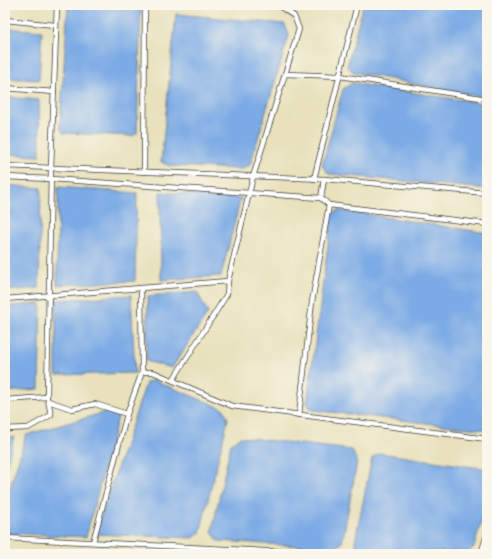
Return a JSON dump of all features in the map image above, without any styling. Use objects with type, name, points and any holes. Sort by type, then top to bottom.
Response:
[{"type":"lane","points":[[5,430],[28,428],[51,415],[48,399],[49,295],[55,25],[57,5]]},
{"type":"lane","points":[[144,172],[145,5]]},
{"type":"lane","points":[[173,380],[227,294],[228,281],[253,177],[299,29],[294,16],[278,5]]},
{"type":"lane","points":[[314,179],[357,5]]},
{"type":"lane","points":[[5,20],[55,25]]},
{"type":"lane","points":[[285,74],[340,76],[487,99]]},
{"type":"lane","points":[[5,88],[54,92]]},
{"type":"lane","points":[[5,166],[314,179],[487,193]]},
{"type":"lane","points":[[5,177],[321,198],[329,205],[487,224]]},
{"type":"lane","points":[[321,198],[324,180]]},
{"type":"lane","points":[[299,415],[312,302],[329,205]]},
{"type":"lane","points":[[5,300],[49,295],[228,281]]},
{"type":"lane","points":[[93,542],[127,414],[142,372],[141,288]]},
{"type":"lane","points":[[142,372],[153,372],[232,406],[487,439]]},
{"type":"lane","points":[[5,400],[48,399],[72,408],[95,404],[127,414]]},
{"type":"lane","points":[[481,554],[487,534]]},
{"type":"lane","points":[[5,538],[326,554]]},
{"type":"water","points":[[68,5],[141,5],[137,133],[132,136],[63,133],[60,127]]},
{"type":"water","points":[[363,5],[487,5],[487,98],[353,72],[347,66]]},
{"type":"water","points":[[176,14],[285,24],[289,35],[250,165],[241,169],[170,166],[161,162]]},
{"type":"water","points":[[5,28],[42,31],[39,80],[5,78]]},
{"type":"water","points":[[352,83],[487,104],[487,189],[329,174],[322,165],[343,89]]},
{"type":"water","points":[[5,97],[39,100],[40,156],[5,154]]},
{"type":"water","points":[[5,185],[41,188],[39,288],[5,291]]},
{"type":"water","points":[[58,187],[137,193],[135,281],[57,285]]},
{"type":"water","points":[[160,192],[241,198],[221,276],[161,280]]},
{"type":"water","points":[[339,210],[487,233],[487,430],[312,410],[307,404],[332,214]]},
{"type":"water","points":[[197,292],[208,313],[172,368],[146,361],[148,296]]},
{"type":"water","points":[[131,295],[135,373],[56,375],[56,300]]},
{"type":"water","points":[[41,303],[39,389],[5,392],[5,307]]},
{"type":"water","points":[[153,380],[224,409],[228,419],[200,533],[193,538],[95,534],[146,383]]},
{"type":"water","points":[[106,412],[118,417],[86,537],[5,533],[5,504],[26,435]]},
{"type":"water","points":[[14,437],[5,470],[5,438]]},
{"type":"water","points":[[240,437],[352,450],[357,462],[342,543],[334,548],[218,541],[212,531],[231,443]]},
{"type":"water","points":[[380,453],[487,469],[487,502],[474,547],[468,552],[358,551],[355,541],[372,458]]}]
